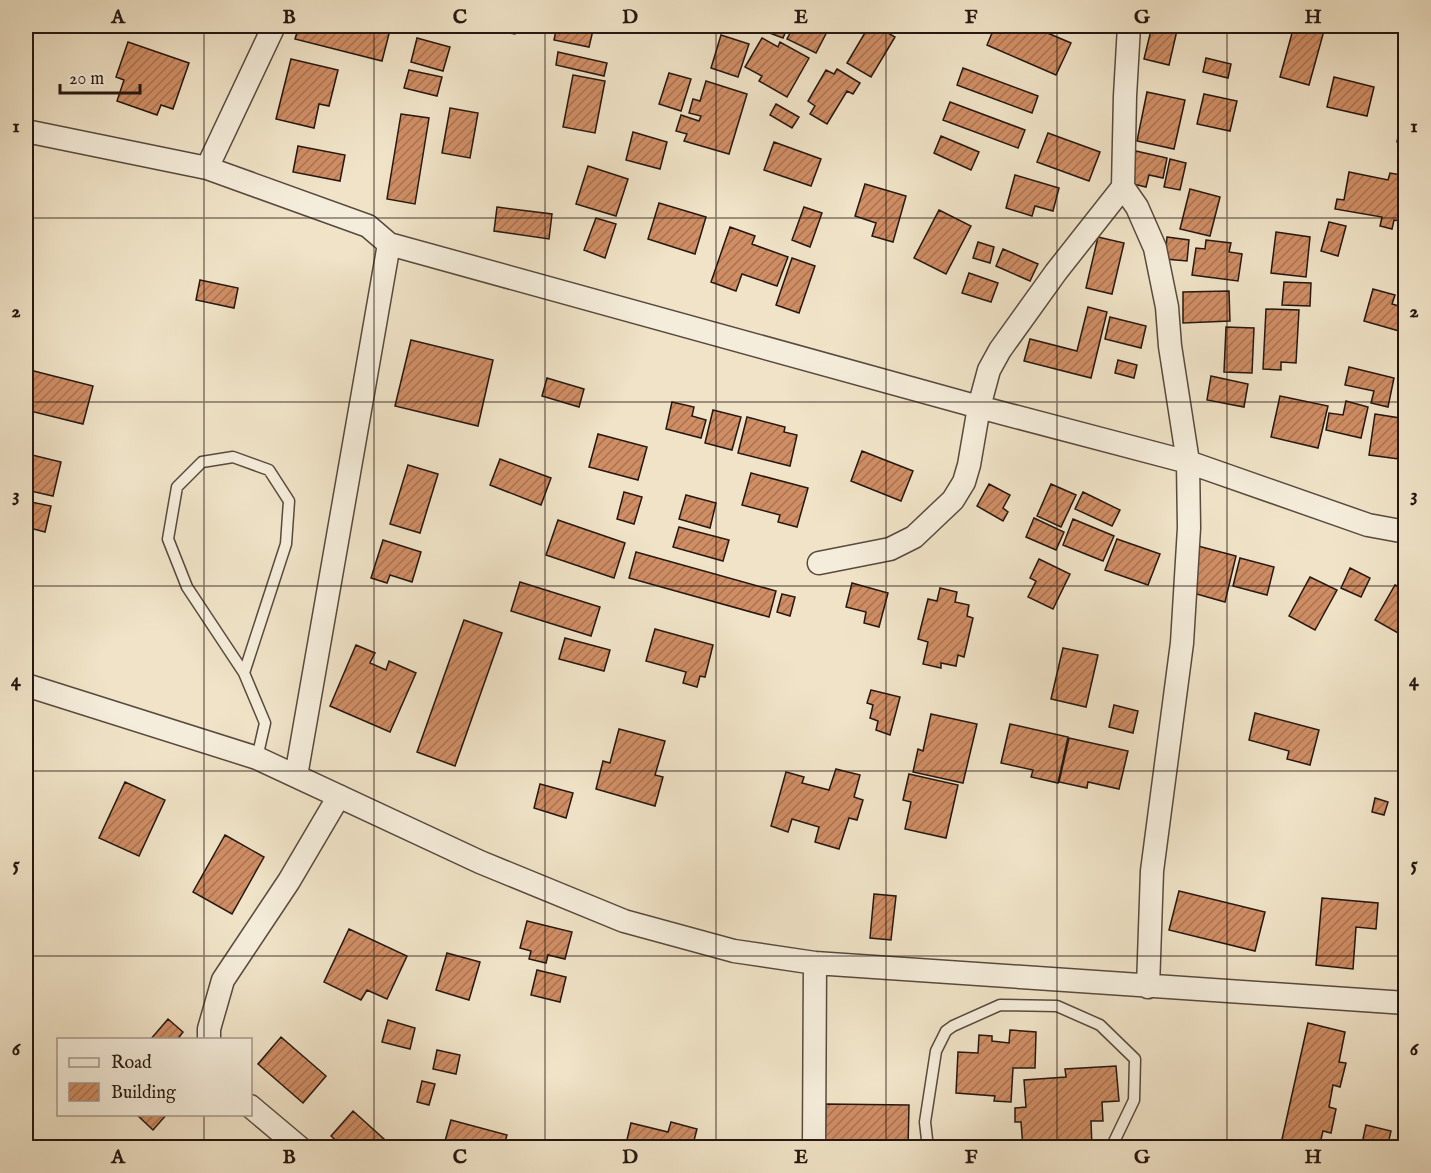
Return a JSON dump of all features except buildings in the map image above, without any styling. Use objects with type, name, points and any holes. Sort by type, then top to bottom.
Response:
[{"type":"street","points":[[207,168],[274,26]]},
{"type":"street","points":[[1124,26],[1123,187],[1137,207],[1155,248],[1167,308],[1170,346],[1188,462],[1189,528],[1182,643],[1152,871],[1148,987]]},
{"type":"street","points":[[26,131],[207,168],[368,226],[389,244],[1188,462],[1368,525],[1406,532]]},
{"type":"street","points":[[819,562],[890,549],[914,537],[953,500],[964,482],[969,465],[989,370],[1000,350],[1056,272],[1123,187]]},
{"type":"street","points":[[296,776],[389,244]]},
{"type":"street","points":[[26,685],[257,758],[480,862],[624,921],[734,951],[814,963],[1406,1004]]},
{"type":"street","points":[[209,1038],[209,1029],[223,980],[289,880],[339,796]]},
{"type":"street","points":[[814,963],[814,1148]]},
{"type":"street","points":[[252,1108],[300,1148]]},
{"type":"lane","points":[[244,673],[286,544],[289,501],[269,470],[233,457],[202,462],[177,488],[168,539],[187,587],[244,673],[265,723],[257,758]]},
{"type":"lane","points":[[928,1148],[925,1122],[936,1051],[946,1032],[953,1026],[1000,1005],[1057,1006],[1100,1025],[1135,1059],[1134,1100],[1111,1148]]}]
